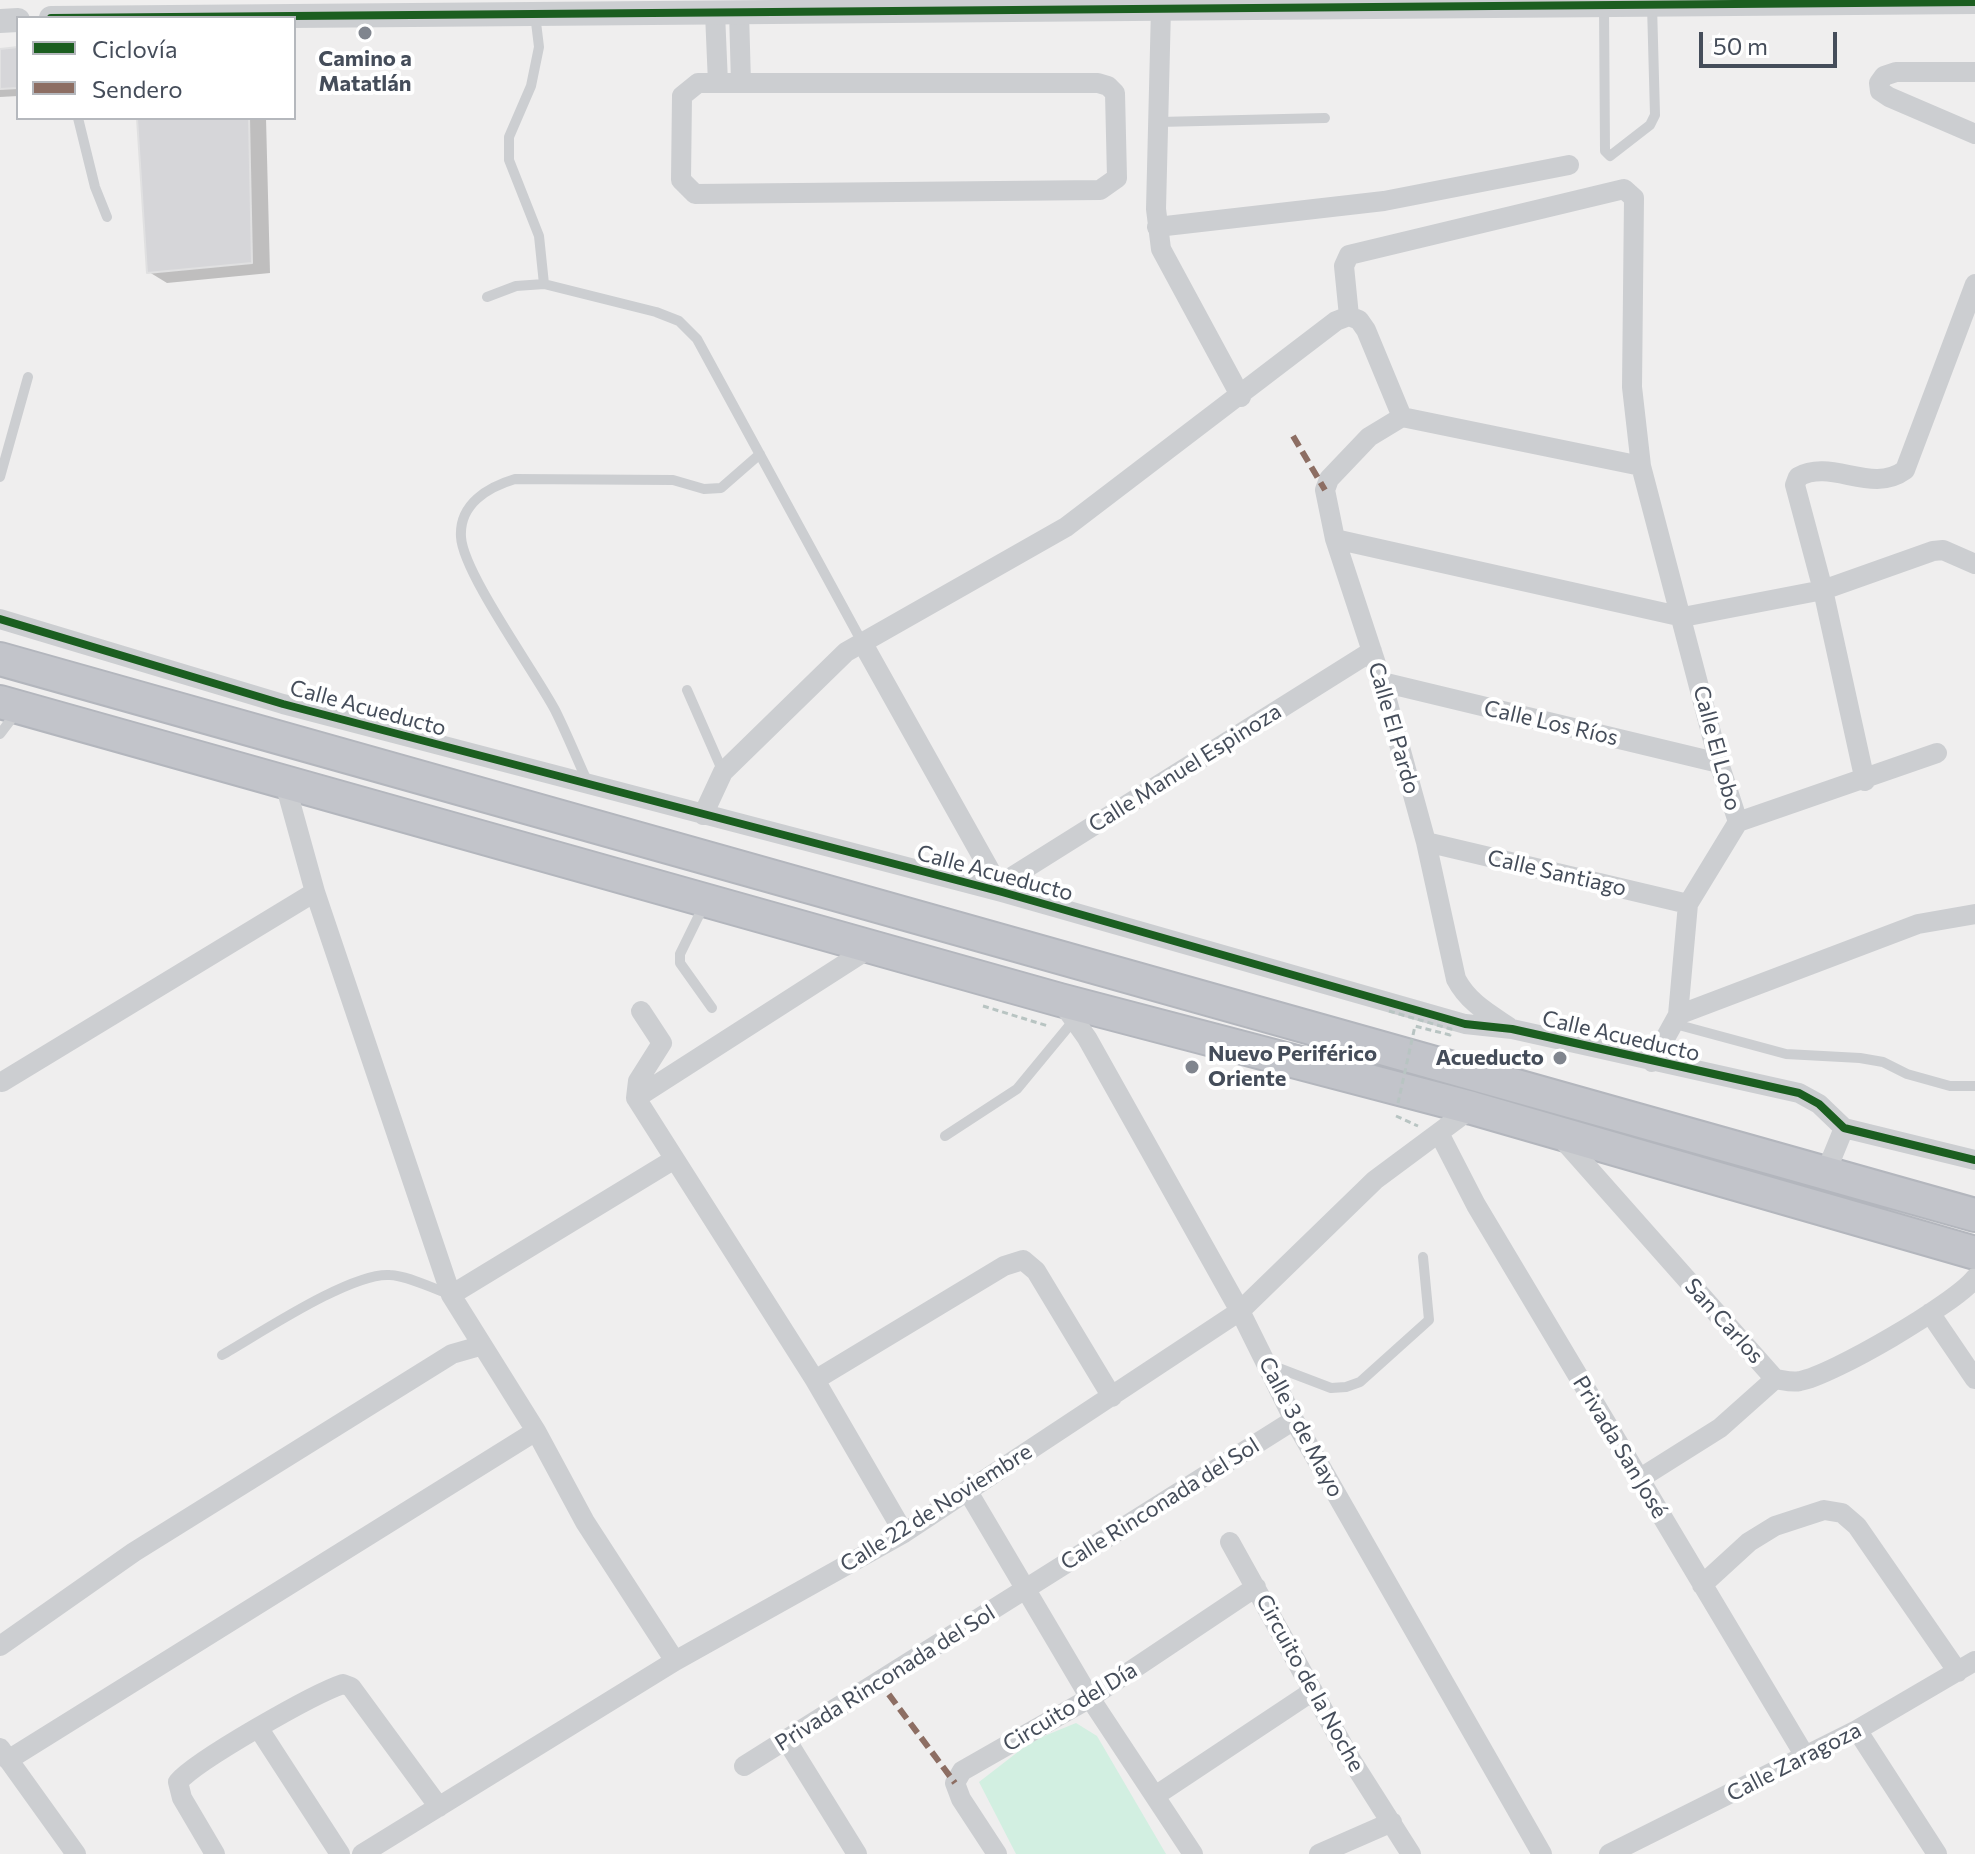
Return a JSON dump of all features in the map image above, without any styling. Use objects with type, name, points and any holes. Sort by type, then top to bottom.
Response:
[{"type":"highway","points":[[0,659],[1975,1215]]},
{"type":"highway","points":[[10,705],[873,946],[1067,1010],[1472,1108],[1975,1253]]},
{"type":"street","points":[[82,16],[207,8],[535,14],[727,12],[773,6],[1161,8],[1975,2]]},
{"type":"street","points":[[1161,8],[1157,227],[1161,249],[1241,397]]},
{"type":"street","points":[[727,12],[741,83]]},
{"type":"street","points":[[718,83],[727,12]]},
{"type":"street","points":[[1975,72],[1896,72],[1884,76],[1879,83],[1880,91],[1889,97],[1975,134]]},
{"type":"street","points":[[698,83],[741,83],[1108,86],[1115,93],[1117,178],[1110,187],[1100,190],[695,194],[681,180],[682,96],[698,83]]},
{"type":"street","points":[[1157,227],[1384,201],[1569,165]]},
{"type":"street","name":"Calle El Lobo","points":[[1349,316],[1344,266],[1349,255],[1624,189],[1634,198],[1632,387],[1641,466],[1719,763],[1738,822],[1688,904],[1677,1020],[1652,1062]]},
{"type":"street","points":[[1865,781],[1823,590],[1796,495],[1798,477],[1815,471],[1878,481],[1893,479],[1905,470],[1975,284]]},
{"type":"street","points":[[703,815],[723,772],[846,652],[1066,527],[1241,397],[1336,321],[1349,316],[1359,320],[1366,330],[1393,422],[1641,466]]},
{"type":"street","name":"Calle El Pardo","points":[[1393,422],[1329,479],[1325,490],[1335,539],[1382,682],[1426,842],[1456,979],[1463,992],[1480,1008],[1512,1029]]},
{"type":"street","points":[[1335,539],[1683,617],[1823,590],[1933,551],[1943,550],[1975,564]]},
{"type":"street","name":"Calle Acueducto","points":[[0,619],[283,704],[703,815],[1000,888],[1465,1024],[1512,1029],[1799,1093],[1819,1104],[1844,1128],[1975,1160]]},
{"type":"street","points":[[862,642],[1000,888]]},
{"type":"street","name":"Calle Manuel Espinoza","points":[[1000,888],[1372,651]]},
{"type":"street","name":"Calle Los Ríos","points":[[1382,682],[1719,763]]},
{"type":"street","points":[[270,734],[283,704]]},
{"type":"street","points":[[1738,822],[1865,781],[1937,753]]},
{"type":"street","points":[[284,780],[315,892],[451,1295],[480,1346],[536,1431],[585,1522],[675,1661]]},
{"type":"street","name":"Calle Santiago","points":[[1426,842],[1688,904]]},
{"type":"street","points":[[2,1082],[315,892]]},
{"type":"street","points":[[1677,1020],[1918,924],[1975,914]]},
{"type":"street","points":[[636,1098],[873,946]]},
{"type":"street","name":"Calle 3 de Mayo","points":[[1067,1010],[1240,1311],[1294,1420],[1542,1854]]},
{"type":"street","points":[[641,1011],[662,1043],[638,1081],[636,1098],[815,1380],[904,1533]]},
{"type":"street","name":"Calle 22 de Noviembre","points":[[362,1854],[675,1661],[904,1533],[1240,1311],[1375,1180],[1440,1135],[1472,1108]]},
{"type":"street","points":[[1826,1172],[1844,1128]]},
{"type":"street","name":"San Carlos","points":[[1558,1134],[1775,1379],[1798,1382],[1826,1372],[1930,1313],[1975,1278]]},
{"type":"street","name":"Privada San José","points":[[1440,1135],[1476,1205],[1805,1756]]},
{"type":"street","points":[[451,1295],[673,1160]]},
{"type":"street","points":[[815,1380],[1004,1266],[1023,1260],[1036,1271],[1112,1397]]},
{"type":"street","points":[[1930,1313],[1975,1379]]},
{"type":"street","points":[[0,1646],[134,1552],[277,1460],[452,1354],[480,1346]]},
{"type":"street","points":[[1639,1479],[1720,1428],[1775,1379]]},
{"type":"street","name":"Calle Rinconada del Sol","points":[[1026,1589],[1294,1420]]},
{"type":"street","points":[[76,1854],[4,1754],[536,1431]]},
{"type":"street","points":[[967,1490],[1090,1698],[1193,1854]]},
{"type":"street","points":[[1702,1585],[1761,1532],[1824,1510],[1842,1513],[1857,1526],[1970,1666]]},
{"type":"street","name":"Circuito de la Noche","points":[[1230,1542],[1350,1758],[1411,1854]]},
{"type":"street","name":"Circuito del Día","points":[[997,1854],[961,1799],[955,1783],[962,1771],[1090,1698],[1256,1587]]},
{"type":"street","name":"Privada Rinconada del Sol","points":[[744,1766],[1026,1589]]},
{"type":"street","name":"Calle Zaragoza","points":[[1609,1854],[1857,1730],[1970,1666]]},
{"type":"street","points":[[215,1854],[182,1798],[178,1782],[186,1772],[343,1684],[351,1687],[439,1807]]},
{"type":"street","points":[[1155,1796],[1313,1691]]},
{"type":"street","points":[[259,1729],[340,1854]]},
{"type":"street","points":[[1857,1730],[1937,1854]]},
{"type":"street","points":[[787,1741],[857,1854]]},
{"type":"street","points":[[1319,1854],[1392,1822]]},
{"type":"lane","points":[[1604,5],[1605,151],[1610,156],[1650,125],[1655,115],[1652,5]]},
{"type":"lane","points":[[535,14],[539,47],[531,86],[509,137],[509,160],[539,236],[544,284]]},
{"type":"lane","points":[[1159,122],[1325,118]]},
{"type":"lane","points":[[78,120],[95,187],[107,217]]},
{"type":"lane","points":[[487,297],[516,286],[544,284],[656,312],[679,321],[697,339],[862,642]]},
{"type":"lane","points":[[0,477],[28,377]]},
{"type":"lane","points":[[589,785],[555,710],[474,574],[461,538],[465,516],[474,501],[491,486],[515,479],[673,480],[704,489],[721,488],[735,479],[760,454]]},
{"type":"lane","points":[[687,690],[723,772]]},
{"type":"lane","points":[[0,734],[10,705]]},
{"type":"lane","points":[[707,900],[680,954],[680,963],[712,1008]]},
{"type":"lane","points":[[945,1136],[1017,1089],[1067,1010]]},
{"type":"lane","points":[[1677,1020],[1786,1054],[1871,1060],[1950,1086],[1975,1086]]},
{"type":"lane","points":[[1266,1363],[1331,1388],[1360,1382],[1429,1320],[1423,1257]]},
{"type":"lane","points":[[222,1355],[341,1288],[370,1276],[392,1275],[451,1295]]},
{"type":"path","points":[[1389,1011],[1451,1029],[1450,1035],[1415,1026],[1398,1103]]},
{"type":"green space","points":[[1076,1723],[1097,1736],[1166,1854],[1016,1854],[979,1782],[1032,1741]]},
{"type":"building","points":[[16,47],[16,88],[0,89],[0,49]]},
{"type":"building","points":[[137,120],[249,120],[252,263],[147,273]]},
{"type":"marked path","points":[[1293,436],[1325,490]]},
{"type":"marked path","points":[[878,1680],[955,1783]]},
{"type":"cycle path","points":[[292,16],[1975,2]]},
{"type":"cycle path","points":[[0,619],[283,704],[1002,892],[1465,1024],[1512,1029],[1799,1093],[1819,1104],[1844,1128],[1975,1160]]},
{"type":"place","name":"Camino a Matatlán","points":[[365,33]]},
{"type":"place","name":"Acueducto","points":[[1560,1058]]},
{"type":"place","name":"Nuevo Periférico Oriente","points":[[1192,1067]]}]
